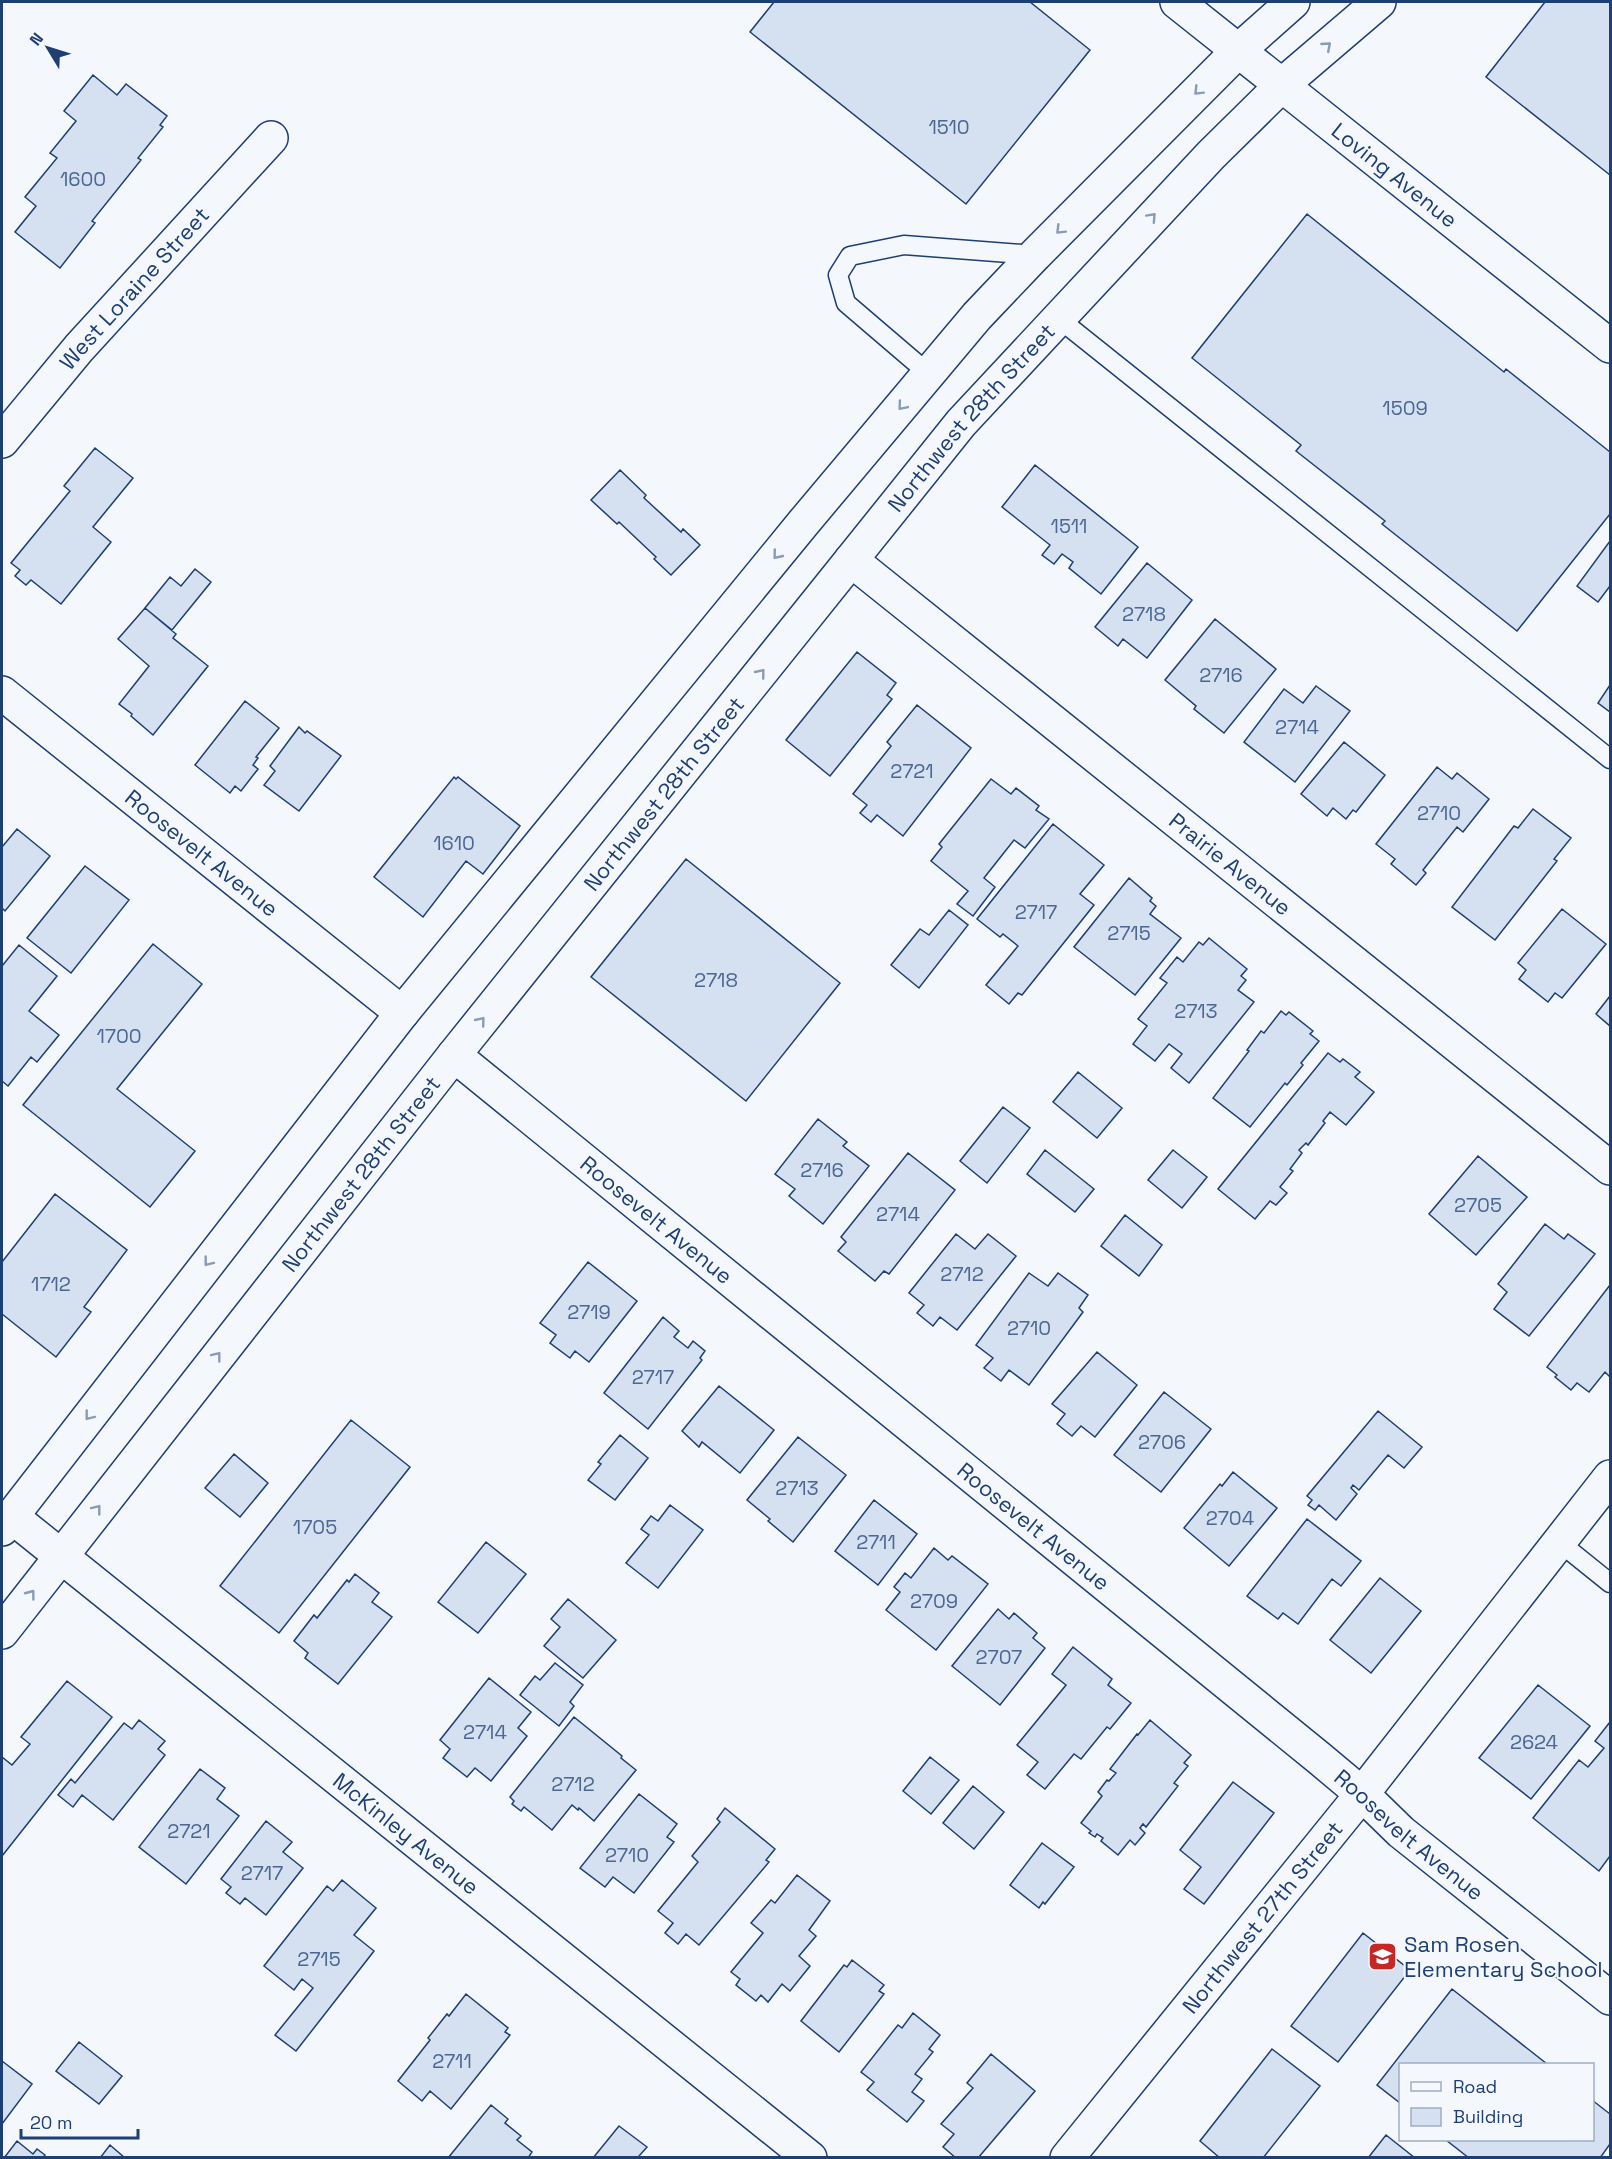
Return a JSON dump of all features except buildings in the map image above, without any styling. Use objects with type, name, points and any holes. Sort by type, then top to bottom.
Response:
[{"type":"street","name":"Loving Avenue","points":[[1178,2],[1611,346]]},
{"type":"street","points":[[5,1518],[402,1013],[804,522],[977,316],[1239,50],[1293,2]]},
{"type":"street","name":"Northwest 28th Street","points":[[2,1632],[60,1555],[454,1055],[961,423],[1211,154],[1283,84],[1379,2]]},
{"type":"street","name":"West Loraine Street","points":[[2,441],[79,348],[271,138]]},
{"type":"street","name":"Prairie Avenue","points":[[851,560],[1611,1168]]},
{"type":"street","name":"Roosevelt Avenue","points":[[2,693],[402,1013]]},
{"type":"street","name":"Roosevelt Avenue","points":[[454,1055],[1362,1794],[1401,1832],[1611,1998]]},
{"type":"street","name":"Northwest 27th Street","points":[[1066,2157],[1362,1794],[1611,1477]]},
{"type":"street","name":"McKinley Avenue","points":[[5,1518],[60,1555],[810,2157]]},
{"type":"lane","points":[[929,374],[846,303],[838,274],[850,256],[904,245],[1035,255]]},
{"type":"lane","points":[[1058,318],[1611,759]]},
{"type":"lane","points":[[1559,1542],[1611,1583]]},
{"type":"place","name":"Sam Rosen Elementary School","points":[[1383,1957]]}]
